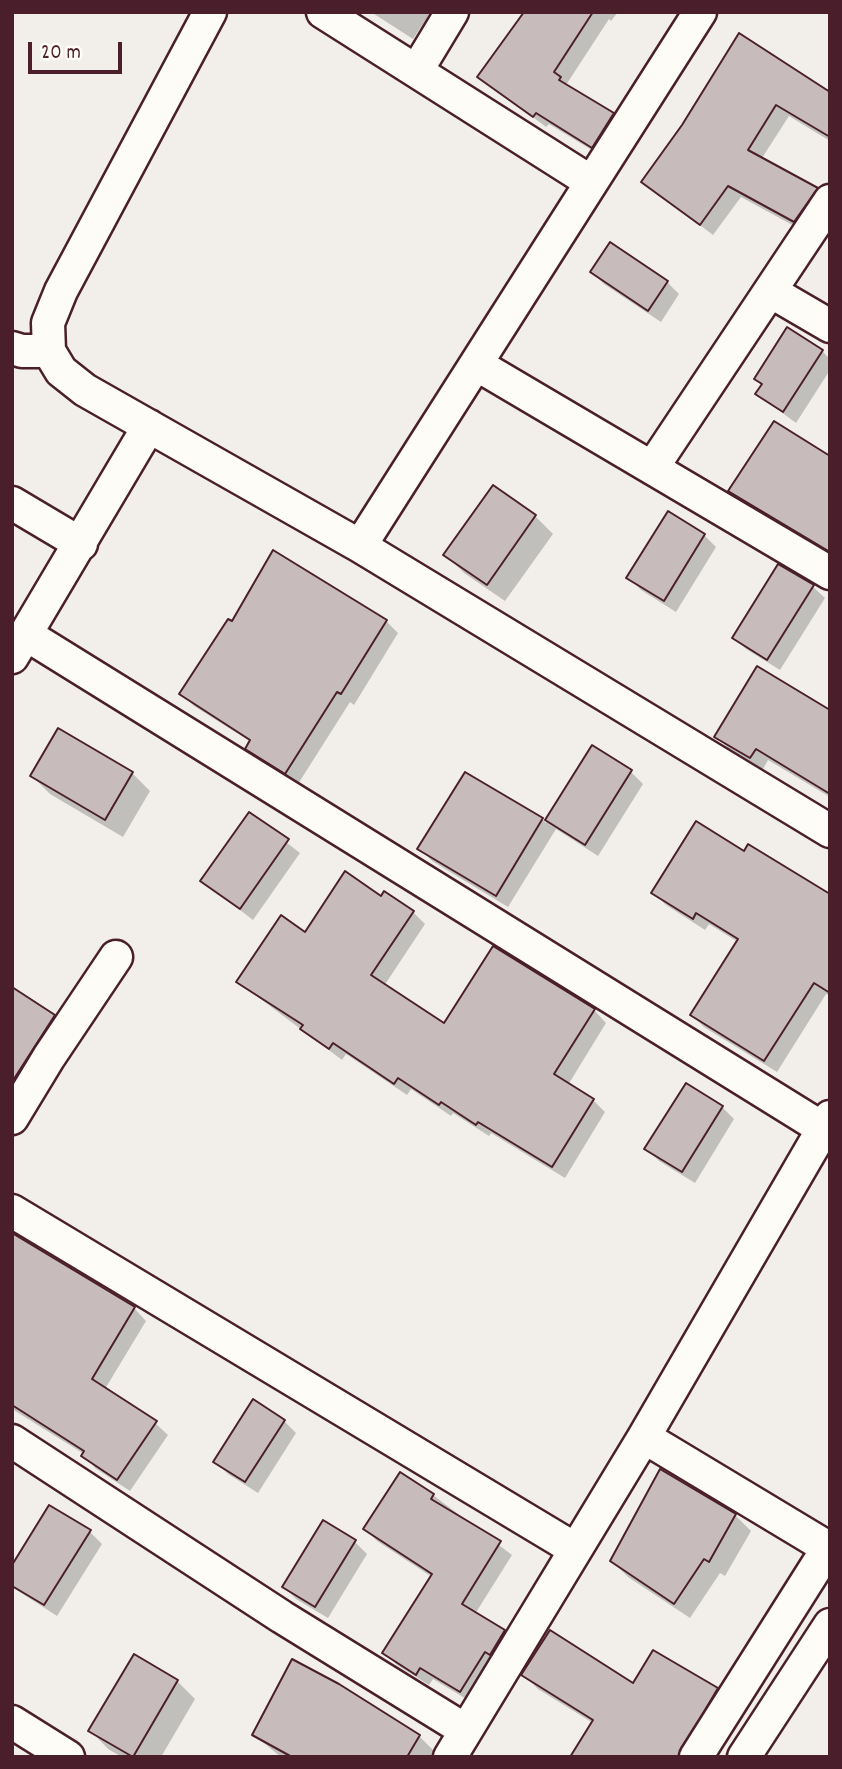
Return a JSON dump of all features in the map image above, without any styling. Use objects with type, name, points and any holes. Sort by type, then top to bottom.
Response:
[{"type":"street","points":[[210,12],[61,291],[48,323],[49,351],[61,371],[85,390],[360,546],[830,831]]},
{"type":"street","points":[[323,12],[591,182]]},
{"type":"street","points":[[417,70],[452,12]]},
{"type":"street","points":[[360,546],[591,182],[692,15]]},
{"type":"street","points":[[652,468],[830,201]]},
{"type":"street","points":[[771,291],[830,326]]},
{"type":"street","points":[[12,348],[22,351],[49,351]]},
{"type":"street","points":[[476,364],[830,573]]},
{"type":"street","points":[[12,1441],[282,1617],[458,1744],[573,1548],[643,1437],[826,1123],[20,646],[149,426]]},
{"type":"street","points":[[12,503],[81,544]]},
{"type":"street","points":[[12,1118],[49,1056],[116,957]]},
{"type":"street","points":[[12,1211],[573,1548]]},
{"type":"street","points":[[643,1437],[829,1547],[696,1757]]},
{"type":"street","points":[[744,1757],[830,1625]]},
{"type":"street","points":[[12,1722],[68,1757]]},
{"type":"building","points":[[524,12],[593,12],[554,72],[561,77],[559,80],[614,113],[592,148],[536,113],[533,117],[477,77]]},
{"type":"building","points":[[739,33],[830,92],[830,137],[776,105],[748,150],[818,188],[794,222],[728,186],[700,225],[641,182],[682,125]]},
{"type":"building","points":[[610,242],[668,281],[648,311],[590,272]]},
{"type":"building","points":[[787,327],[823,350],[783,412],[755,394],[762,384],[754,379]]},
{"type":"building","points":[[774,421],[830,456],[830,552],[728,491]]},
{"type":"building","points":[[493,485],[536,515],[487,585],[443,555]]},
{"type":"building","points":[[668,511],[705,534],[664,601],[626,578]]},
{"type":"building","points":[[273,550],[387,620],[341,694],[337,692],[285,774],[245,749],[250,740],[179,694],[228,619],[232,621]]},
{"type":"building","points":[[778,564],[814,585],[767,660],[732,638]]},
{"type":"building","points":[[757,666],[830,710],[830,794],[756,749],[750,758],[714,737]]},
{"type":"building","points":[[58,728],[133,772],[105,820],[30,776]]},
{"type":"building","points":[[592,745],[632,770],[585,845],[545,820]]},
{"type":"building","points":[[465,772],[543,818],[496,896],[417,849]]},
{"type":"building","points":[[249,812],[289,839],[240,909],[200,881]]},
{"type":"building","points":[[696,821],[744,851],[748,844],[830,894],[830,993],[814,983],[764,1061],[690,1015],[738,939],[696,913],[693,919],[651,893]]},
{"type":"building","points":[[345,871],[381,896],[384,891],[414,911],[371,975],[444,1023],[493,946],[595,1009],[554,1074],[594,1099],[552,1167],[478,1122],[476,1125],[441,1102],[439,1105],[398,1078],[394,1084],[333,1043],[329,1049],[300,1029],[303,1025],[236,982],[281,915],[305,932]]},
{"type":"building","points":[[12,987],[55,1015],[12,1082]]},
{"type":"building","points":[[686,1083],[723,1106],[682,1172],[644,1149]]},
{"type":"building","points":[[12,1233],[135,1307],[92,1379],[157,1421],[117,1480],[81,1456],[84,1451],[12,1405]]},
{"type":"building","points":[[253,1399],[285,1420],[245,1482],[213,1462]]},
{"type":"building","points":[[660,1469],[736,1514],[709,1562],[704,1559],[674,1604],[610,1561]]},
{"type":"building","points":[[400,1472],[434,1494],[431,1499],[501,1541],[462,1604],[505,1630],[490,1655],[485,1652],[460,1692],[420,1668],[416,1675],[382,1653],[432,1574],[363,1529]]},
{"type":"building","points":[[49,1505],[91,1530],[44,1605],[12,1586],[12,1565]]},
{"type":"building","points":[[323,1520],[356,1540],[315,1607],[282,1587]]},
{"type":"building","points":[[550,1630],[633,1683],[653,1650],[718,1688],[678,1757],[570,1757],[593,1720],[521,1675]]},
{"type":"building","points":[[134,1654],[178,1680],[133,1757],[88,1731]]},
{"type":"building","points":[[292,1659],[339,1684],[420,1735],[407,1757],[292,1757],[252,1735]]}]
